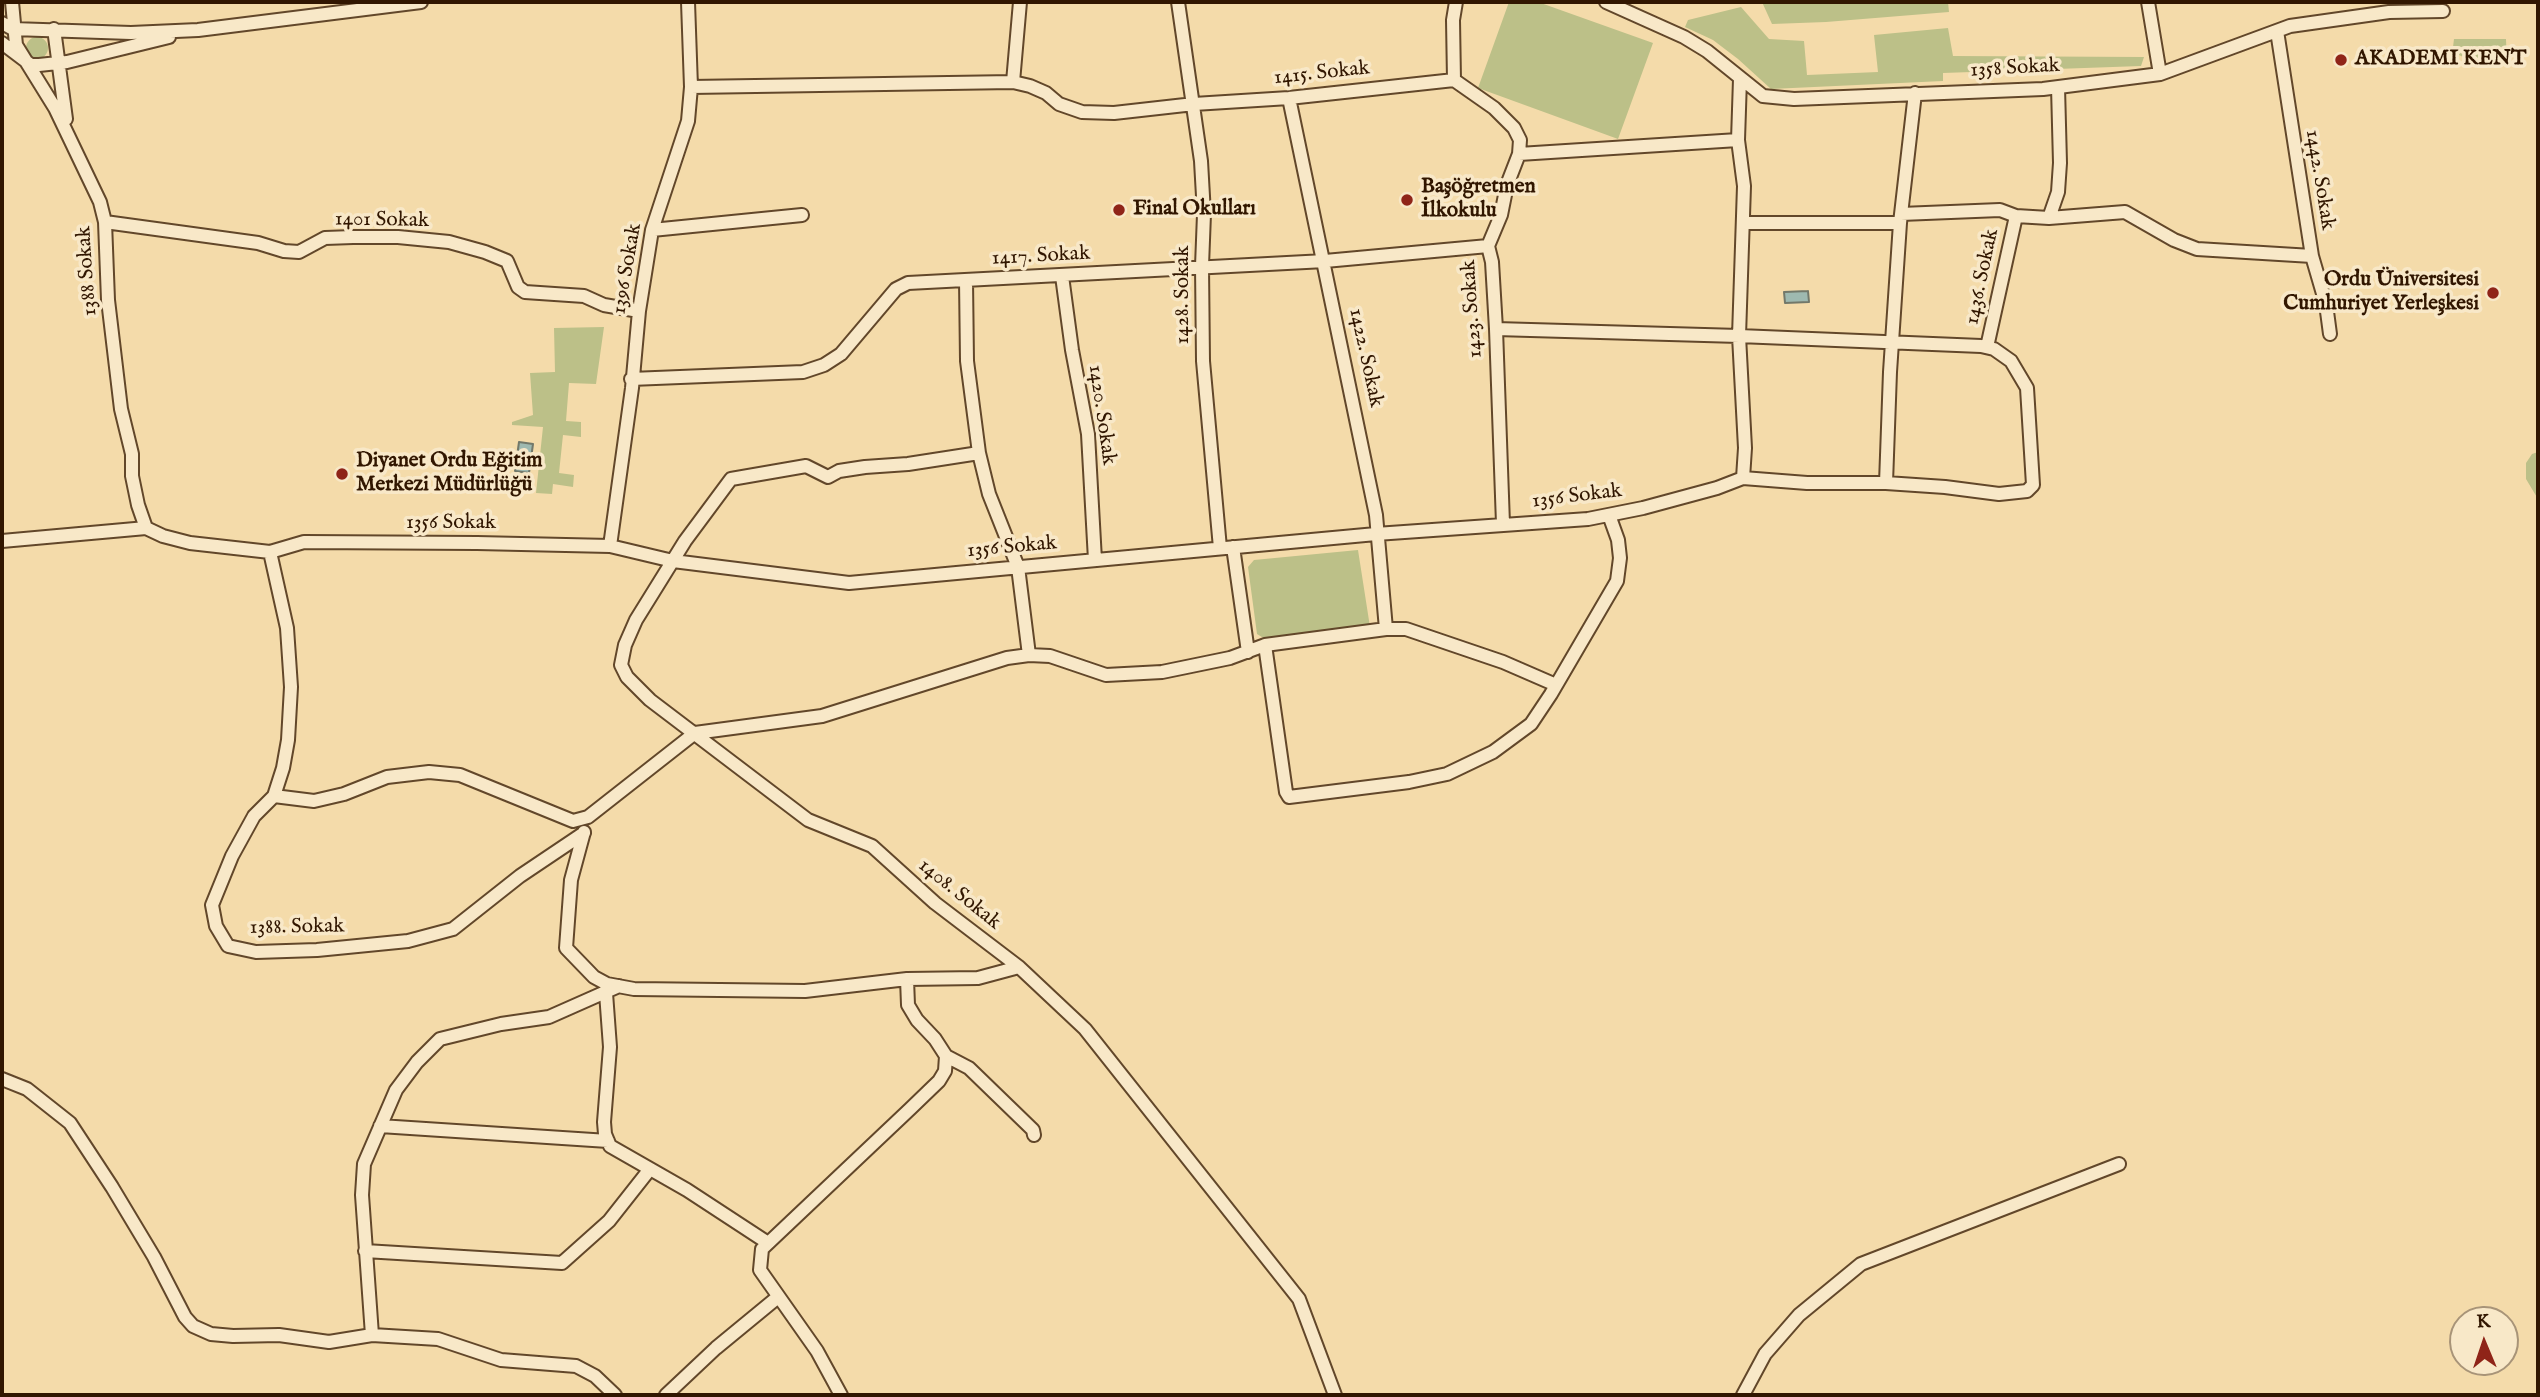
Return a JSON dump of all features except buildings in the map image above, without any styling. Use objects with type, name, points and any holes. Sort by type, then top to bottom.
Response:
[{"type":"street","points":[[12,2],[7,26],[131,33],[198,30],[388,4],[421,2]]},
{"type":"street","name":"1396 Sokak","points":[[610,546],[632,388],[639,311],[652,230],[688,121],[691,87],[688,2]]},
{"type":"street","points":[[1013,82],[1020,2]]},
{"type":"street","name":"1428. Sokak","points":[[1178,2],[1194,104],[1205,214],[1202,266],[1203,361],[1227,548],[1248,652]]},
{"type":"street","points":[[1456,2],[1453,20],[1454,80],[1494,108],[1514,128],[1520,140],[1519,154],[1738,140]]},
{"type":"street","name":"1358 Sokak","points":[[1606,2],[1684,37],[1707,51],[1763,96],[1776,98],[2057,87],[2160,74],[2277,31],[2332,19],[2389,12],[2443,11]]},
{"type":"street","points":[[2148,2],[2160,74]]},
{"type":"street","name":"1388 Sokak","points":[[7,26],[70,136],[100,202],[105,222],[108,300],[121,409],[132,454],[132,476],[138,506],[146,528]]},
{"type":"street","points":[[54,29],[70,136]]},
{"type":"street","points":[[3,45],[31,65],[58,63],[198,30]]},
{"type":"street","name":"1442. Sokak","points":[[2277,31],[2312,256],[2326,304],[2330,334]]},
{"type":"street","points":[[1740,79],[1738,140],[1744,186],[1739,336],[1744,478]]},
{"type":"street","name":"1415. Sokak","points":[[691,87],[1013,82],[1031,86],[1046,93],[1059,104],[1082,112],[1114,113],[1454,80]]},
{"type":"street","points":[[2049,218],[2058,192],[2060,163],[2057,87]]},
{"type":"street","points":[[1885,483],[1901,219],[1915,93]]},
{"type":"street","name":"1422. Sokak","points":[[1289,98],[1376,515],[1386,629]]},
{"type":"street","name":"1423. Sokak","points":[[1503,524],[1496,329],[1492,262],[1488,246],[1501,215],[1507,185],[1519,154]]},
{"type":"street","name":"1436. Sokak","points":[[1743,223],[1901,219],[2000,210],[2016,216],[2049,218],[2125,212],[2197,250],[2312,256]]},
{"type":"street","points":[[652,230],[802,215]]},
{"type":"street","name":"1436. Sokak","points":[[1987,347],[2016,216]]},
{"type":"street","name":"1401 Sokak","points":[[105,222],[246,241],[299,252],[325,238],[339,237],[398,237],[449,242],[507,261],[518,287],[525,292],[584,296],[604,305],[639,311]]},
{"type":"street","name":"1417. Sokak","points":[[631,379],[803,372],[824,365],[841,354],[896,289],[908,283],[1325,261],[1488,246]]},
{"type":"street","name":"1420. Sokak","points":[[1062,276],[1072,350],[1088,434],[1095,560]]},
{"type":"street","points":[[966,280],[967,361],[979,453],[989,494],[1018,567],[1029,655]]},
{"type":"street","points":[[1496,329],[1892,341],[1987,347]]},
{"type":"street","name":"1356 Sokak","points":[[2,541],[146,528],[190,543],[270,552],[304,542],[610,546],[673,561],[849,583],[1376,534],[1588,519],[1717,488],[1744,478],[1807,483],[1885,483],[1999,494],[2027,491],[2033,485],[2027,388],[2011,361],[1987,347]]},
{"type":"street","name":"1408. Sokak","points":[[979,453],[839,471],[828,477],[806,466],[731,479],[673,561],[636,620],[625,645],[621,665],[627,677],[650,700],[808,820],[872,846],[935,903],[1019,967],[1085,1029],[1299,1300],[1335,1395]]},
{"type":"street","points":[[1265,645],[1286,792],[1289,797],[1409,782],[1447,774],[1493,751],[1531,724],[1556,685],[1617,581],[1620,558],[1618,540],[1609,514]]},
{"type":"street","name":"1388. Sokak","points":[[270,552],[287,628],[291,687],[288,740],[274,796],[254,816],[232,856],[212,905],[216,926],[228,946],[256,952],[317,950],[408,942],[453,929],[520,876],[584,833]]},
{"type":"street","points":[[274,796],[314,801],[344,794],[387,777],[429,772],[460,775],[573,821],[588,817],[695,733],[822,716],[1007,658],[1029,655],[1050,656],[1106,675],[1162,672],[1230,658],[1265,645],[1386,629],[1406,629],[1503,662],[1556,685]]},
{"type":"street","points":[[588,817],[571,880],[566,948],[594,977],[607,984],[634,989],[805,991],[907,979],[978,978],[1019,967]]},
{"type":"street","points":[[907,979],[908,1005],[946,1056],[969,1068],[1033,1130],[1034,1135]]},
{"type":"street","points":[[372,1335],[362,1195],[364,1164],[396,1090],[417,1062],[440,1039],[501,1024],[549,1017],[620,986]]},
{"type":"street","points":[[606,993],[610,1047],[604,1122],[610,1146],[768,1242]]},
{"type":"street","points":[[841,1395],[817,1351],[760,1270],[762,1249],[939,1081],[945,1072],[946,1056]]},
{"type":"street","points":[[2,1079],[27,1089],[70,1123],[112,1187],[185,1317],[193,1326],[211,1334],[279,1335],[329,1342],[372,1335],[438,1339],[501,1360],[576,1366],[595,1376],[615,1395]]},
{"type":"street","points":[[380,1126],[608,1141]]},
{"type":"street","points":[[1743,1395],[1765,1354],[1799,1315],[1861,1264],[2119,1164]]},
{"type":"street","points":[[365,1251],[562,1263],[609,1222],[650,1169]]},
{"type":"street","points":[[666,1395],[716,1348],[778,1297]]},
{"type":"green space","points":[[1509,2],[1538,2],[1653,43],[1618,139],[1478,88]]},
{"type":"green space","points":[[1762,2],[1948,2],[1949,12],[1772,24]]},
{"type":"green space","points":[[1741,7],[1769,39],[1804,41],[1807,75],[1878,72],[1874,35],[1948,28],[1953,56],[2144,57],[2141,66],[1943,73],[1943,81],[1771,89],[1713,40],[1685,27],[1688,20]]},
{"type":"green space","points":[[37,37],[45,40],[48,48],[45,56],[37,59],[29,56],[26,48],[29,40]]},
{"type":"green space","points":[[2454,39],[2506,39],[2507,65],[2480,65],[2471,61],[2459,55],[2453,47]]},
{"type":"green space","points":[[604,327],[596,384],[569,383],[566,421],[581,422],[581,437],[563,435],[559,473],[574,475],[573,487],[553,484],[552,494],[536,493],[543,427],[512,425],[512,422],[533,415],[530,373],[555,372],[554,328]]},
{"type":"green space","points":[[2538,452],[2538,499],[2526,479],[2526,463],[2532,454]]},
{"type":"green space","points":[[1358,550],[1370,627],[1265,639],[1257,634],[1248,567],[1254,560]]},
{"type":"water","points":[[1808,291],[1809,302],[1785,303],[1784,292]]},
{"type":"water","points":[[519,442],[533,444],[529,473],[515,471]]},
{"type":"place","name":"AKADEMI KENT","points":[[2341,60]]},
{"type":"place","name":"Başöğretmen İlkokulu","points":[[1407,200]]},
{"type":"place","name":"Final Okulları","points":[[1119,210]]},
{"type":"place","name":"Ordu Üniversitesi Cumhuriyet Yerleşkesi","points":[[2493,293]]},
{"type":"place","name":"Diyanet Ordu Eğitim Merkezi Müdürlüğü","points":[[342,474]]}]
